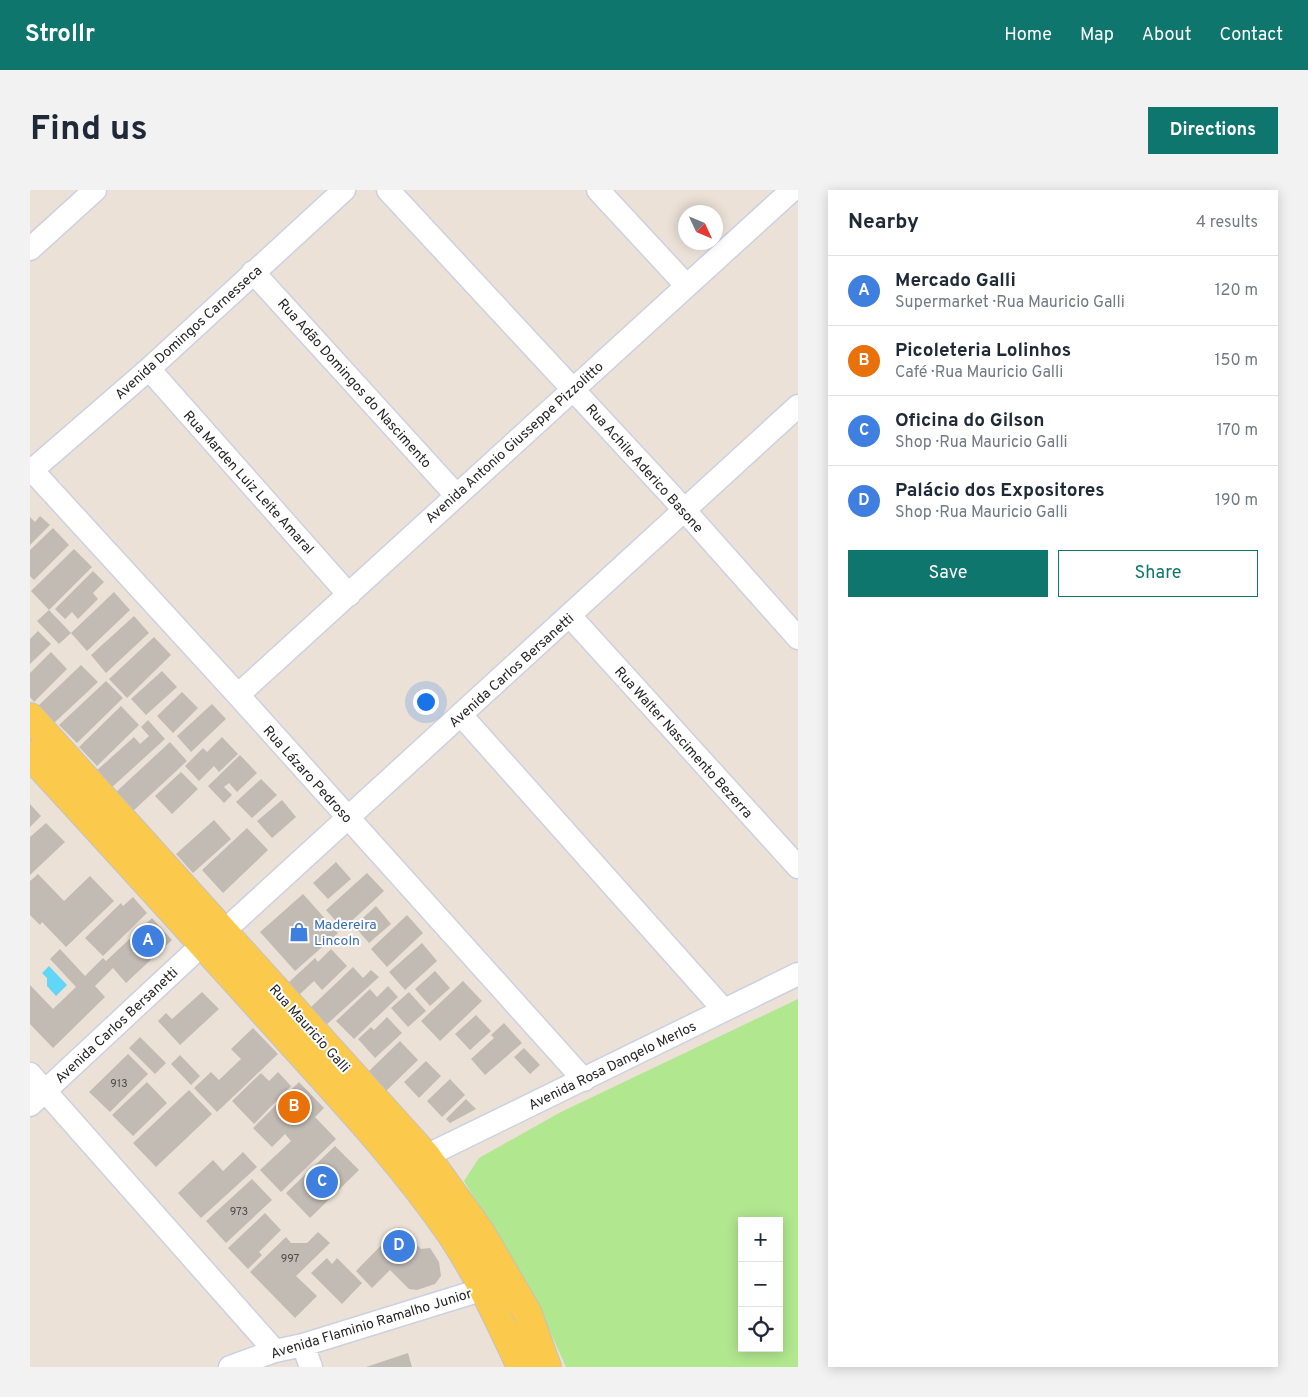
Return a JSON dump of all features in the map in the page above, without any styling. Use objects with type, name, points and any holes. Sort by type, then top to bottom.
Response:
[{"type":"main road","name":"Rua Mauricio Galli","points":[[30,717],[411,1180],[451,1235],[484,1289],[521,1367]]},
{"type":"main road","name":"Rua Mauricio Galli","points":[[30,755],[213,938],[426,1156],[480,1233],[527,1312],[548,1367]]},
{"type":"street","points":[[31,245],[95,190]]},
{"type":"street","name":"Avenida Domingos Carnesseca","points":[[31,470],[149,369],[344,190]]},
{"type":"street","name":"Rua Achile Aderico Basone","points":[[388,190],[573,388],[798,638]]},
{"type":"street","points":[[598,190],[686,285]]},
{"type":"street","name":"Avenida Antonio Giusseppe Pizzolitto","points":[[238,695],[792,190]]},
{"type":"street","name":"Rua Adão Domingos do Nascimento","points":[[253,272],[456,495]]},
{"type":"street","name":"Rua Marden Luiz Leite Amaral","points":[[149,369],[349,595]]},
{"type":"street","name":"Avenida Carlos Bersanetti","points":[[38,1098],[213,938],[348,819],[684,510],[797,409]]},
{"type":"street","name":"Rua Lázaro Pedroso","points":[[31,470],[238,695],[584,1080]]},
{"type":"street","name":"Rua Walter Nascimento Bezerra","points":[[570,616],[798,867]]},
{"type":"street","points":[[461,716],[724,1010]]},
{"type":"street","name":"Avenida Rosa Dangelo Merlos","points":[[426,1156],[798,974]]},
{"type":"street","points":[[30,1074],[38,1098],[275,1351]]},
{"type":"street","name":"Avenida Flaminio Ramalho Junior","points":[[230,1367],[275,1351],[304,1345],[484,1289]]},
{"type":"street","points":[[304,1345],[311,1367]]},
{"type":"green space","points":[[798,999],[798,1367],[566,1367],[534,1296],[464,1181],[479,1158],[561,1112]]},
{"type":"water","points":[[49,966],[67,985],[56,996],[47,986],[47,978],[42,973]]},
{"type":"building","points":[[40,516],[50,525],[30,545],[30,517],[35,522]]},
{"type":"building","points":[[53,528],[69,545],[34,580],[30,576],[30,550]]},
{"type":"building","points":[[74,549],[92,567],[49,610],[31,591]]},
{"type":"building","points":[[93,571],[104,582],[93,593],[98,599],[78,619],[72,612],[65,619],[55,609]]},
{"type":"building","points":[[114,592],[130,610],[87,651],[71,633]]},
{"type":"building","points":[[49,610],[71,633],[59,644],[37,621]]},
{"type":"building","points":[[134,616],[149,633],[106,673],[91,655]]},
{"type":"building","points":[[38,631],[51,644],[30,664],[30,639]]},
{"type":"building","points":[[154,637],[171,655],[127,698],[109,679]]},
{"type":"building","points":[[51,652],[67,669],[34,702],[30,697],[30,673]]},
{"type":"building","points":[[81,665],[98,682],[54,723],[38,706]]},
{"type":"building","points":[[162,671],[177,687],[146,715],[131,699]]},
{"type":"building","points":[[106,681],[123,698],[77,743],[59,725]]},
{"type":"building","points":[[182,692],[198,708],[173,733],[157,716]]},
{"type":"building","points":[[212,704],[226,719],[191,752],[177,736]]},
{"type":"building","points":[[121,706],[139,725],[97,766],[79,747]]},
{"type":"building","points":[[148,720],[165,739],[110,789],[95,772],[134,737],[140,744],[149,736],[141,727]]},
{"type":"building","points":[[222,737],[238,754],[219,772],[214,766],[199,781],[185,766],[203,748],[207,752]]},
{"type":"building","points":[[170,742],[187,761],[133,811],[116,792]]},
{"type":"building","points":[[240,755],[257,773],[237,792],[229,783],[224,787],[232,795],[224,803],[208,786]]},
{"type":"building","points":[[181,772],[198,789],[172,814],[155,796]]},
{"type":"building","points":[[261,779],[277,795],[252,818],[236,802]]},
{"type":"building","points":[[282,800],[296,817],[272,838],[257,821]]},
{"type":"building","points":[[30,804],[41,816],[30,827]]},
{"type":"building","points":[[214,820],[231,839],[193,873],[176,854]]},
{"type":"building","points":[[46,823],[65,842],[30,875],[30,837]]},
{"type":"building","points":[[247,828],[268,850],[223,893],[202,870]]},
{"type":"building","points":[[336,862],[351,879],[328,899],[313,883]]},
{"type":"building","points":[[367,873],[384,891],[343,929],[326,910]]},
{"type":"building","points":[[38,874],[64,901],[90,876],[114,901],[66,947],[42,922],[40,925],[30,915],[30,881]]},
{"type":"building","name":"Madereira Lincoln","points":[[303,894],[338,933],[295,971],[260,932]]},
{"type":"building","points":[[133,897],[147,913],[103,956],[85,938],[121,903],[123,906]]},
{"type":"building","points":[[376,906],[391,924],[369,943],[354,926]]},
{"type":"building","points":[[407,915],[423,933],[387,967],[371,949]]},
{"type":"building","points":[[152,918],[172,940],[126,983],[113,968],[95,986],[105,997],[53,1048],[30,1024],[30,985],[53,1009],[76,987],[50,959],[60,949],[85,976],[103,958],[106,961]]},
{"type":"building","points":[[422,943],[437,961],[405,990],[389,972]]},
{"type":"building","points":[[331,949],[347,966],[322,990],[314,981],[299,995],[288,983],[315,958],[318,962]]},
{"type":"building","points":[[353,967],[363,978],[371,970],[379,977],[325,1026],[309,1009]]},
{"type":"building","points":[[435,971],[450,988],[430,1006],[415,989]]},
{"type":"building","points":[[463,981],[482,1001],[440,1041],[421,1021]]},
{"type":"building","points":[[388,986],[398,997],[354,1039],[336,1021],[370,989],[377,997]]},
{"type":"building","points":[[202,992],[219,1009],[180,1045],[158,1021],[166,1013],[172,1019]]},
{"type":"building","points":[[409,992],[426,1011],[408,1027],[391,1008]]},
{"type":"building","points":[[476,1015],[491,1031],[470,1050],[455,1034]]},
{"type":"building","points":[[387,1017],[402,1033],[375,1058],[358,1039],[371,1027],[374,1030]]},
{"type":"building","points":[[504,1023],[522,1043],[485,1075],[471,1059],[494,1038],[491,1035]]},
{"type":"building","points":[[253,1028],[278,1054],[217,1112],[194,1088],[211,1072],[219,1080],[241,1059],[231,1049]]},
{"type":"building","points":[[140,1037],[166,1063],[155,1074],[129,1048]]},
{"type":"building","points":[[400,1041],[418,1060],[386,1091],[368,1072]]},
{"type":"building","points":[[524,1048],[540,1065],[530,1074],[514,1057]]},
{"type":"building","points":[[128,1054],[148,1074],[110,1112],[89,1092]]},
{"type":"building","points":[[180,1055],[200,1076],[191,1085],[171,1064]]},
{"type":"building","points":[[426,1061],[441,1076],[419,1098],[404,1082]]},
{"type":"building","points":[[278,1072],[291,1086],[254,1124],[232,1101],[261,1073],[269,1081]]},
{"type":"building","points":[[450,1079],[465,1095],[442,1117],[427,1101]]},
{"type":"building","points":[[147,1082],[167,1103],[133,1136],[112,1115]]},
{"type":"building","points":[[299,1082],[324,1108],[315,1117],[336,1139],[281,1192],[260,1170],[291,1141],[285,1134],[272,1147],[253,1128]]},
{"type":"building","points":[[189,1090],[212,1114],[156,1167],[133,1143]]},
{"type":"building","points":[[466,1099],[476,1109],[450,1123],[446,1119]]},
{"type":"building","points":[[335,1146],[359,1170],[310,1218],[286,1193]]},
{"type":"building","points":[[243,1152],[257,1167],[201,1218],[178,1193],[213,1160],[223,1171]]},
{"type":"building","points":[[252,1179],[272,1200],[226,1243],[206,1221]]},
{"type":"building","points":[[265,1213],[281,1230],[259,1252],[262,1255],[248,1269],[228,1248]]},
{"type":"building","points":[[399,1227],[421,1249],[430,1248],[439,1262],[441,1276],[435,1284],[417,1290],[409,1289],[390,1270],[372,1288],[356,1271]]},
{"type":"building","points":[[318,1232],[330,1243],[296,1276],[317,1296],[295,1318],[250,1272],[286,1237],[291,1243],[307,1243]]},
{"type":"building","points":[[327,1258],[332,1264],[337,1258],[362,1283],[342,1304],[311,1273]]},
{"type":"building","points":[[408,1353],[412,1367],[366,1367]]},
{"type":"place","name":"Madereira Lincoln","points":[[299,932]]},
{"type":"place","name":"Mercado Galli","points":[[148,941]]},
{"type":"place","name":"Picoleteria Lolinhos","points":[[294,1107]]},
{"type":"place","name":"Oficina do Gilson","points":[[322,1182]]},
{"type":"place","name":"Palácio dos Expositores","points":[[399,1246]]}]
